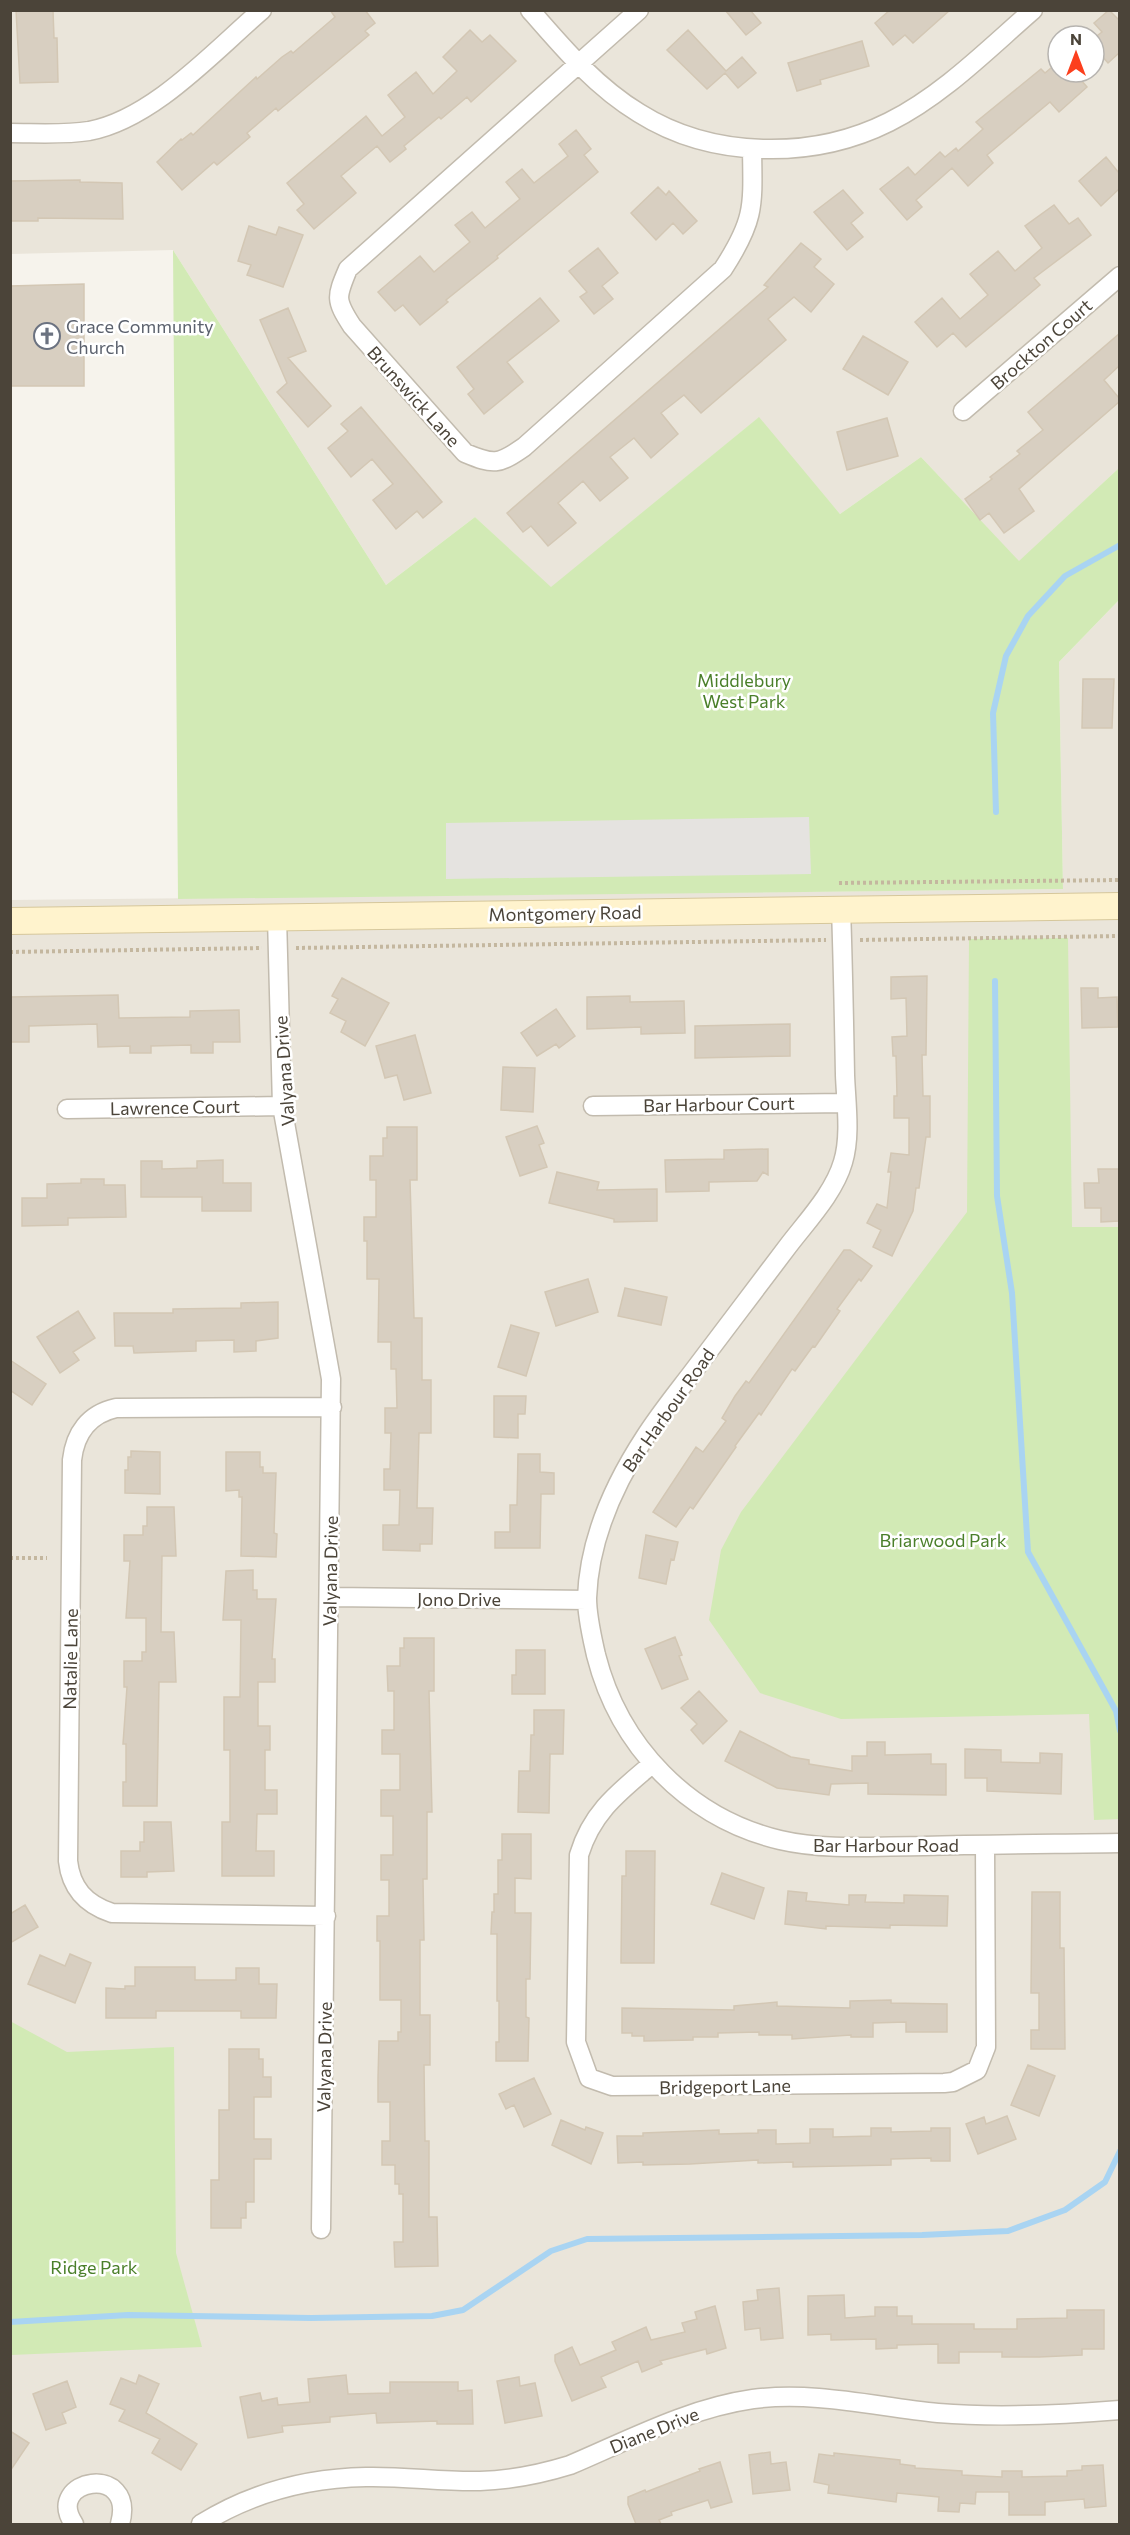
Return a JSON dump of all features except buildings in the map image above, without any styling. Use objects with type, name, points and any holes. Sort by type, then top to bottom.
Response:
[{"type":"street","points":[[10,133],[88,131],[134,115],[179,82],[262,10]]},
{"type":"street","points":[[530,10],[577,64],[639,113],[666,127],[701,139],[752,150],[817,145],[850,137],[888,123],[920,104],[969,66],[1033,10]]},
{"type":"street","name":"Brunswick Lane","points":[[639,10],[348,269],[338,293],[342,310],[352,326],[465,453],[490,463],[500,462],[524,447],[723,269],[741,242],[749,222],[753,201],[752,150]]},
{"type":"street","name":"Brockton Court","points":[[963,411],[1119,276]]},
{"type":"street","name":"Montgomery Road","points":[[10,921],[1119,906]]},
{"type":"street","name":"Bar Harbour Road","points":[[841,909],[846,1149],[836,1179],[648,1432],[623,1471],[596,1536],[587,1600],[592,1639],[602,1679],[615,1710],[632,1739],[651,1764],[704,1807],[730,1822],[782,1841],[833,1847],[1119,1843]]},
{"type":"street","name":"Valyana Drive","points":[[277,917],[282,1106],[329,1359],[332,1407],[321,2229]]},
{"type":"street","name":"Bar Harbour Court","points":[[593,1106],[846,1103]]},
{"type":"street","name":"Lawrence Court","points":[[68,1109],[282,1106]]},
{"type":"street","name":"Natalie Lane","points":[[326,1916],[112,1913],[100,1909],[83,1898],[74,1886],[68,1861],[72,1461],[76,1438],[82,1428],[98,1414],[116,1407],[332,1407]]},
{"type":"street","name":"Jono Drive","points":[[330,1598],[587,1600]]},
{"type":"street","name":"Bridgeport Lane","points":[[651,1764],[613,1797],[596,1816],[584,1839],[579,1855],[576,2042],[589,2078],[612,2086],[944,2083],[953,2082],[977,2070],[986,2047],[985,1845]]},
{"type":"street","name":"Diane Drive","points":[[201,2524],[249,2498],[278,2488],[309,2482],[367,2476],[478,2481],[548,2472],[704,2410],[751,2399],[804,2396],[939,2413],[1006,2416],[1119,2410]]},
{"type":"street","points":[[74,2524],[69,2511],[70,2498],[78,2488],[93,2483],[111,2488],[118,2495],[123,2506],[120,2524]]},
{"type":"path","points":[[839,883],[1119,880]]},
{"type":"path","points":[[860,940],[1119,936]]},
{"type":"path","points":[[294,948],[824,940]]},
{"type":"path","points":[[10,952],[259,948]]},
{"type":"path","points":[[10,1558],[47,1558]]},
{"type":"shaded area","points":[[10,11],[1119,11],[1119,468],[1019,562],[921,457],[840,514],[758,418],[551,588],[475,517],[386,585],[173,250],[11,254]]},
{"type":"shaded area","points":[[1119,600],[1119,2524],[11,2524],[10,900],[1063,889],[1059,662]]},
{"type":"shaded area","points":[[809,817],[811,874],[446,879],[446,823]]},
{"type":"green space","name":"Middlebury West Park","points":[[173,250],[386,585],[475,517],[551,587],[759,417],[840,514],[921,457],[1019,561],[1119,468],[1119,600],[1059,662],[1063,889],[178,899]]},
{"type":"green space","name":"Briarwood Park","points":[[1068,938],[1072,1227],[1120,1227],[1120,1819],[1094,1820],[1089,1714],[841,1719],[760,1693],[709,1620],[721,1550],[741,1512],[967,1212],[969,939]]},
{"type":"green space","name":"Ridge Park","points":[[10,2021],[67,2052],[174,2047],[176,2253],[202,2347],[11,2355]]},
{"type":"waterway","points":[[996,812],[993,713],[1006,656],[1028,616],[1065,576],[1120,545]]},
{"type":"waterway","points":[[995,981],[997,1196],[1012,1293],[1028,1552],[1116,1711],[1120,1731]]},
{"type":"waterway","points":[[10,2322],[128,2315],[311,2318],[432,2316],[463,2310],[551,2251],[587,2239],[922,2235],[1008,2231],[1065,2210],[1105,2182],[1120,2151]]},
{"type":"place","name":"Grace Community Church","points":[[47,336]]}]
